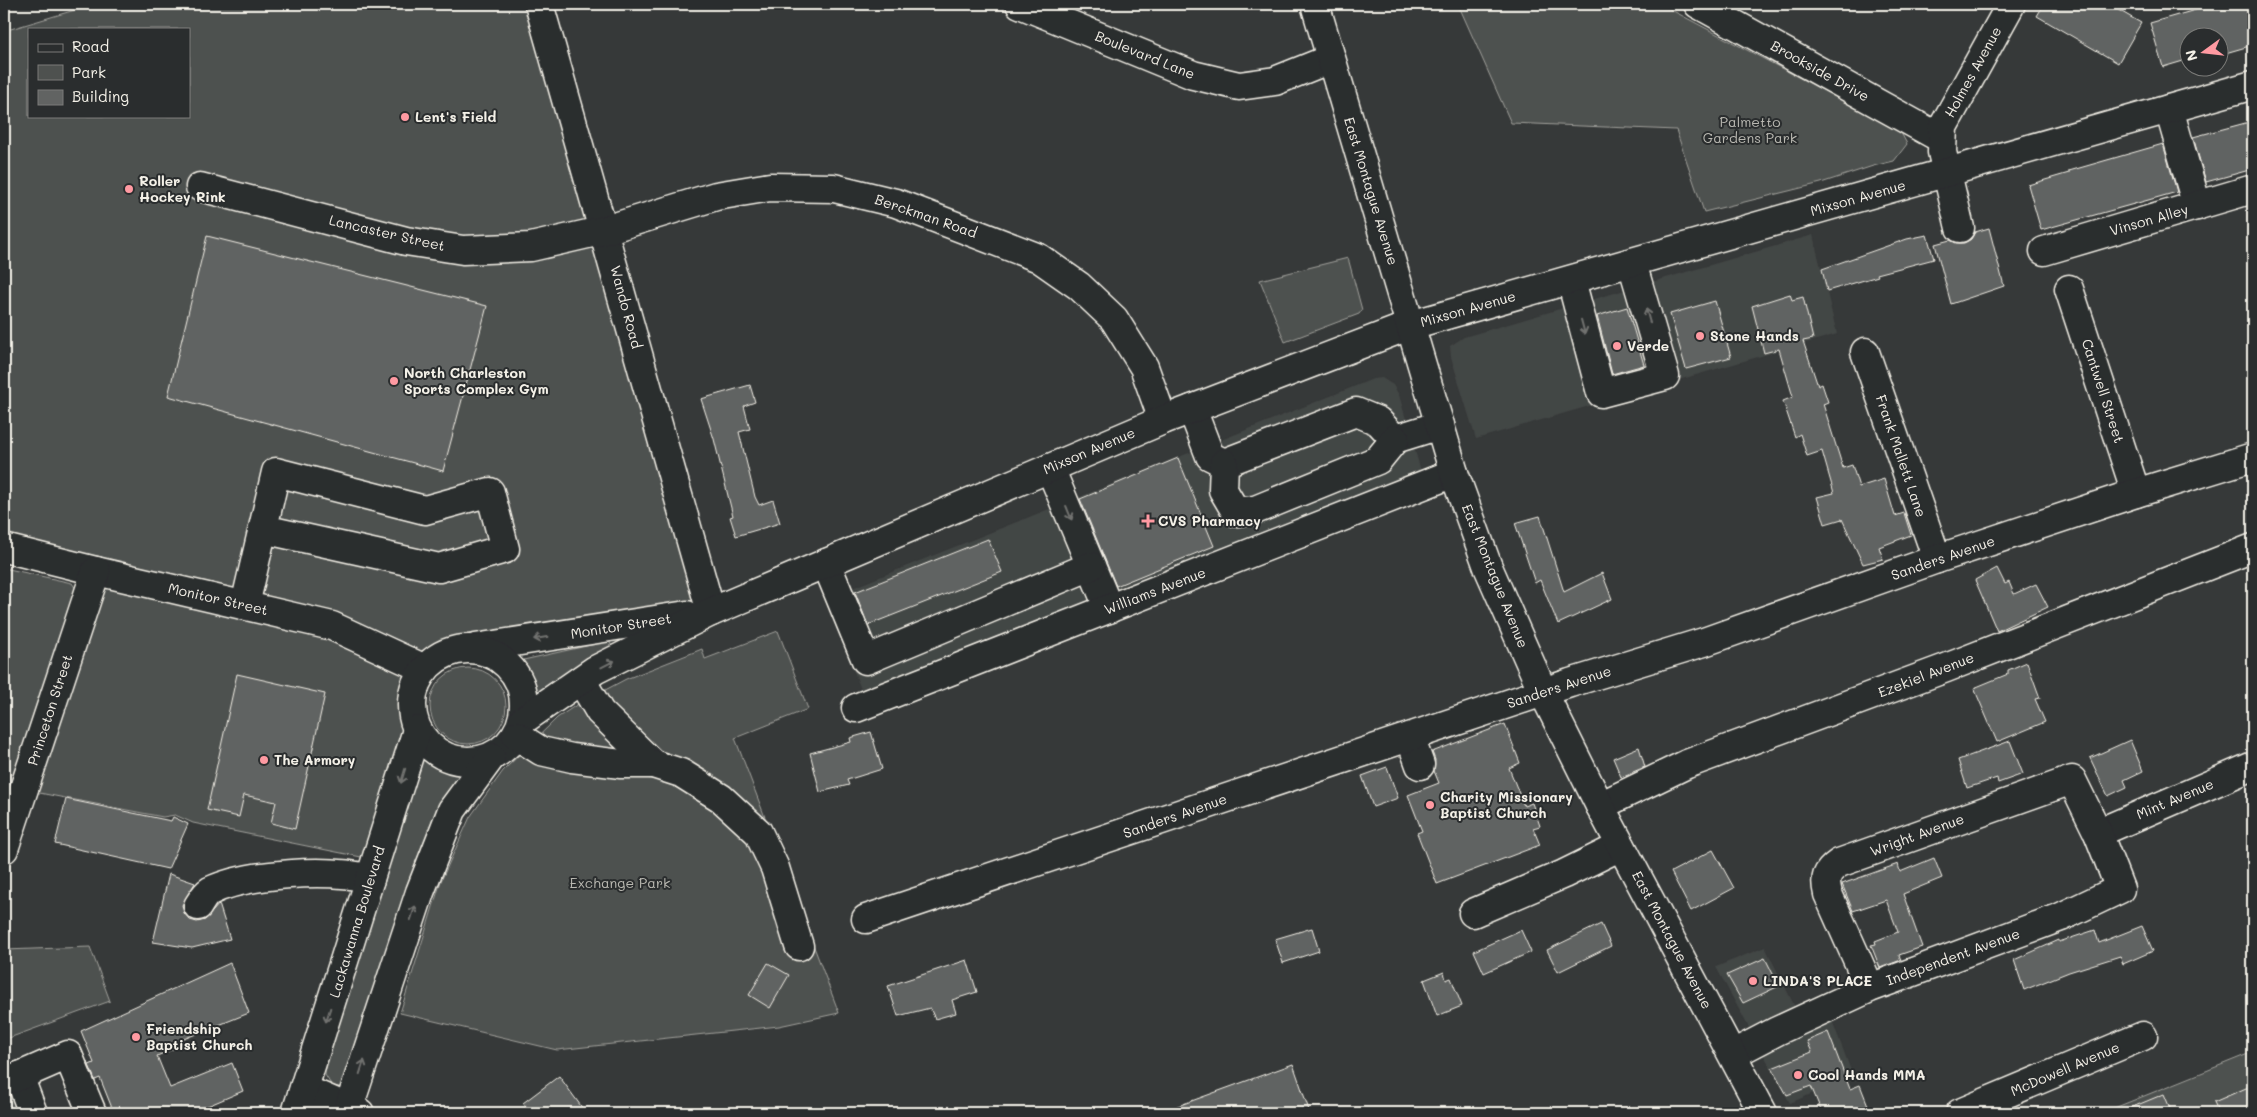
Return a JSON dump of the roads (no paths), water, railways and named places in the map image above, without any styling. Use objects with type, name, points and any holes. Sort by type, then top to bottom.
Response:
[{"type":"street","name":"Wando Road","points":[[540,4],[711,612]]},
{"type":"street","name":"Boulevard Lane","points":[[1020,4],[1192,75],[1239,86],[1274,81],[1330,60]]},
{"type":"street","name":"East Montague Avenue","points":[[1315,4],[1330,60],[1454,473],[1488,567],[1543,692],[1600,806],[1763,1113]]},
{"type":"street","name":"Brookside Drive","points":[[1698,4],[1942,138]]},
{"type":"street","name":"Holmes Avenue","points":[[1960,228],[1946,172],[1942,138],[1946,120],[2011,4]]},
{"type":"street","name":"Mixson Avenue","points":[[711,612],[1163,420],[1411,325],[2253,85]]},
{"type":"street","points":[[2169,109],[2197,206]]},
{"type":"street","name":"Lancaster Street","points":[[200,187],[406,240],[463,250],[531,247],[605,230]]},
{"type":"street","name":"Berckman Road","points":[[605,230],[716,196],[770,187],[834,188],[896,203],[1039,258],[1079,286],[1114,319],[1144,368],[1163,420]]},
{"type":"street","name":"Vinson Alley","points":[[2044,251],[2253,190]]},
{"type":"street","points":[[1571,280],[1601,393],[1665,376],[1632,263]]},
{"type":"street","name":"Cantwell Street","points":[[2069,289],[2136,493]]},
{"type":"street","name":"Frank Mallett Lane","points":[[1865,352],[1937,559]]},
{"type":"street","points":[[1192,409],[1210,456],[1224,463],[1356,412],[1378,421],[1394,439]]},
{"type":"street","points":[[1224,463],[1223,490],[1236,512],[1255,510],[1378,460],[1394,439],[1440,425]]},
{"type":"street","name":"Sanders Avenue","points":[[866,919],[1543,692],[1704,642],[1937,559],[2136,493],[2253,457]]},
{"type":"street","points":[[1050,468],[1109,609]]},
{"type":"street","points":[[245,605],[276,472],[425,510],[490,492],[505,549],[439,568],[263,529]]},
{"type":"street","name":"Williams Avenue","points":[[856,708],[1454,473]]},
{"type":"street","name":"Monitor Street","points":[[4,548],[332,626],[425,669]]},
{"type":"street","name":"Ezekiel Avenue","points":[[1600,806],[1688,764],[1937,672],[2253,548]]},
{"type":"street","points":[[826,563],[866,660],[1091,566]]},
{"type":"street","name":"Princeton Street","points":[[4,848],[96,571]]},
{"type":"street","points":[[294,1106],[352,1112],[420,892],[452,810],[491,758],[505,748],[520,728],[595,670],[711,612]]},
{"type":"street","name":"Monitor Street","points":[[472,648],[711,612]]},
{"type":"street","points":[[491,758],[474,762],[457,761],[441,755],[427,744],[417,730],[412,714],[412,698],[416,682],[425,669],[438,657],[454,650],[472,648],[488,652],[503,660],[514,672],[522,687],[525,703],[520,728]]},
{"type":"street","points":[[581,680],[600,712],[653,764]]},
{"type":"street","points":[[520,728],[541,751],[572,758],[621,764],[653,764],[681,773],[721,798],[758,832],[776,868],[799,946]]},
{"type":"street","name":"Lackawanna Boulevard","points":[[294,1106],[370,879],[417,730]]},
{"type":"street","points":[[1410,737],[1420,765]]},
{"type":"street","name":"Mint Avenue","points":[[2098,833],[2253,766]]},
{"type":"street","name":"Wright Avenue","points":[[1870,988],[1828,894],[1824,880],[1829,870],[1839,863],[2072,780],[2098,833]]},
{"type":"street","name":"Independent Avenue","points":[[1733,1054],[1770,1034],[1870,988],[2061,917],[2120,889],[2098,833]]},
{"type":"street","points":[[1473,913],[1564,874],[1621,846]]},
{"type":"street","points":[[198,906],[208,892],[255,878],[305,874],[354,875],[370,879]]},
{"type":"street","name":"McDowell Avenue","points":[[1960,1113],[2142,1036]]},
{"type":"street","points":[[34,1113],[12,1078],[68,1055],[92,1113]]},
{"type":"place","name":"Lent's Field","points":[[405,117]]},
{"type":"place","name":"Roller Hockey Rink","points":[[129,189]]},
{"type":"place","name":"Stone Hands","points":[[1700,336]]},
{"type":"place","name":"Verde","points":[[1617,346]]},
{"type":"place","name":"North Charleston Sports Complex Gym","points":[[394,381]]},
{"type":"place","name":"CVS Pharmacy","points":[[1148,521]]},
{"type":"place","name":"The Armory","points":[[264,760]]},
{"type":"place","name":"Charity Missionary Baptist Church","points":[[1430,805]]},
{"type":"place","name":"LINDA'S PLACE","points":[[1753,981]]},
{"type":"place","name":"Friendship Baptist Church","points":[[136,1037]]},
{"type":"place","name":"Cool Hands MMA","points":[[1798,1075]]},
{"type":"park label","name":"Palmetto Gardens Park","points":[[1750,130]]},
{"type":"park label","name":"Exchange Park","points":[[620,883]]}]
